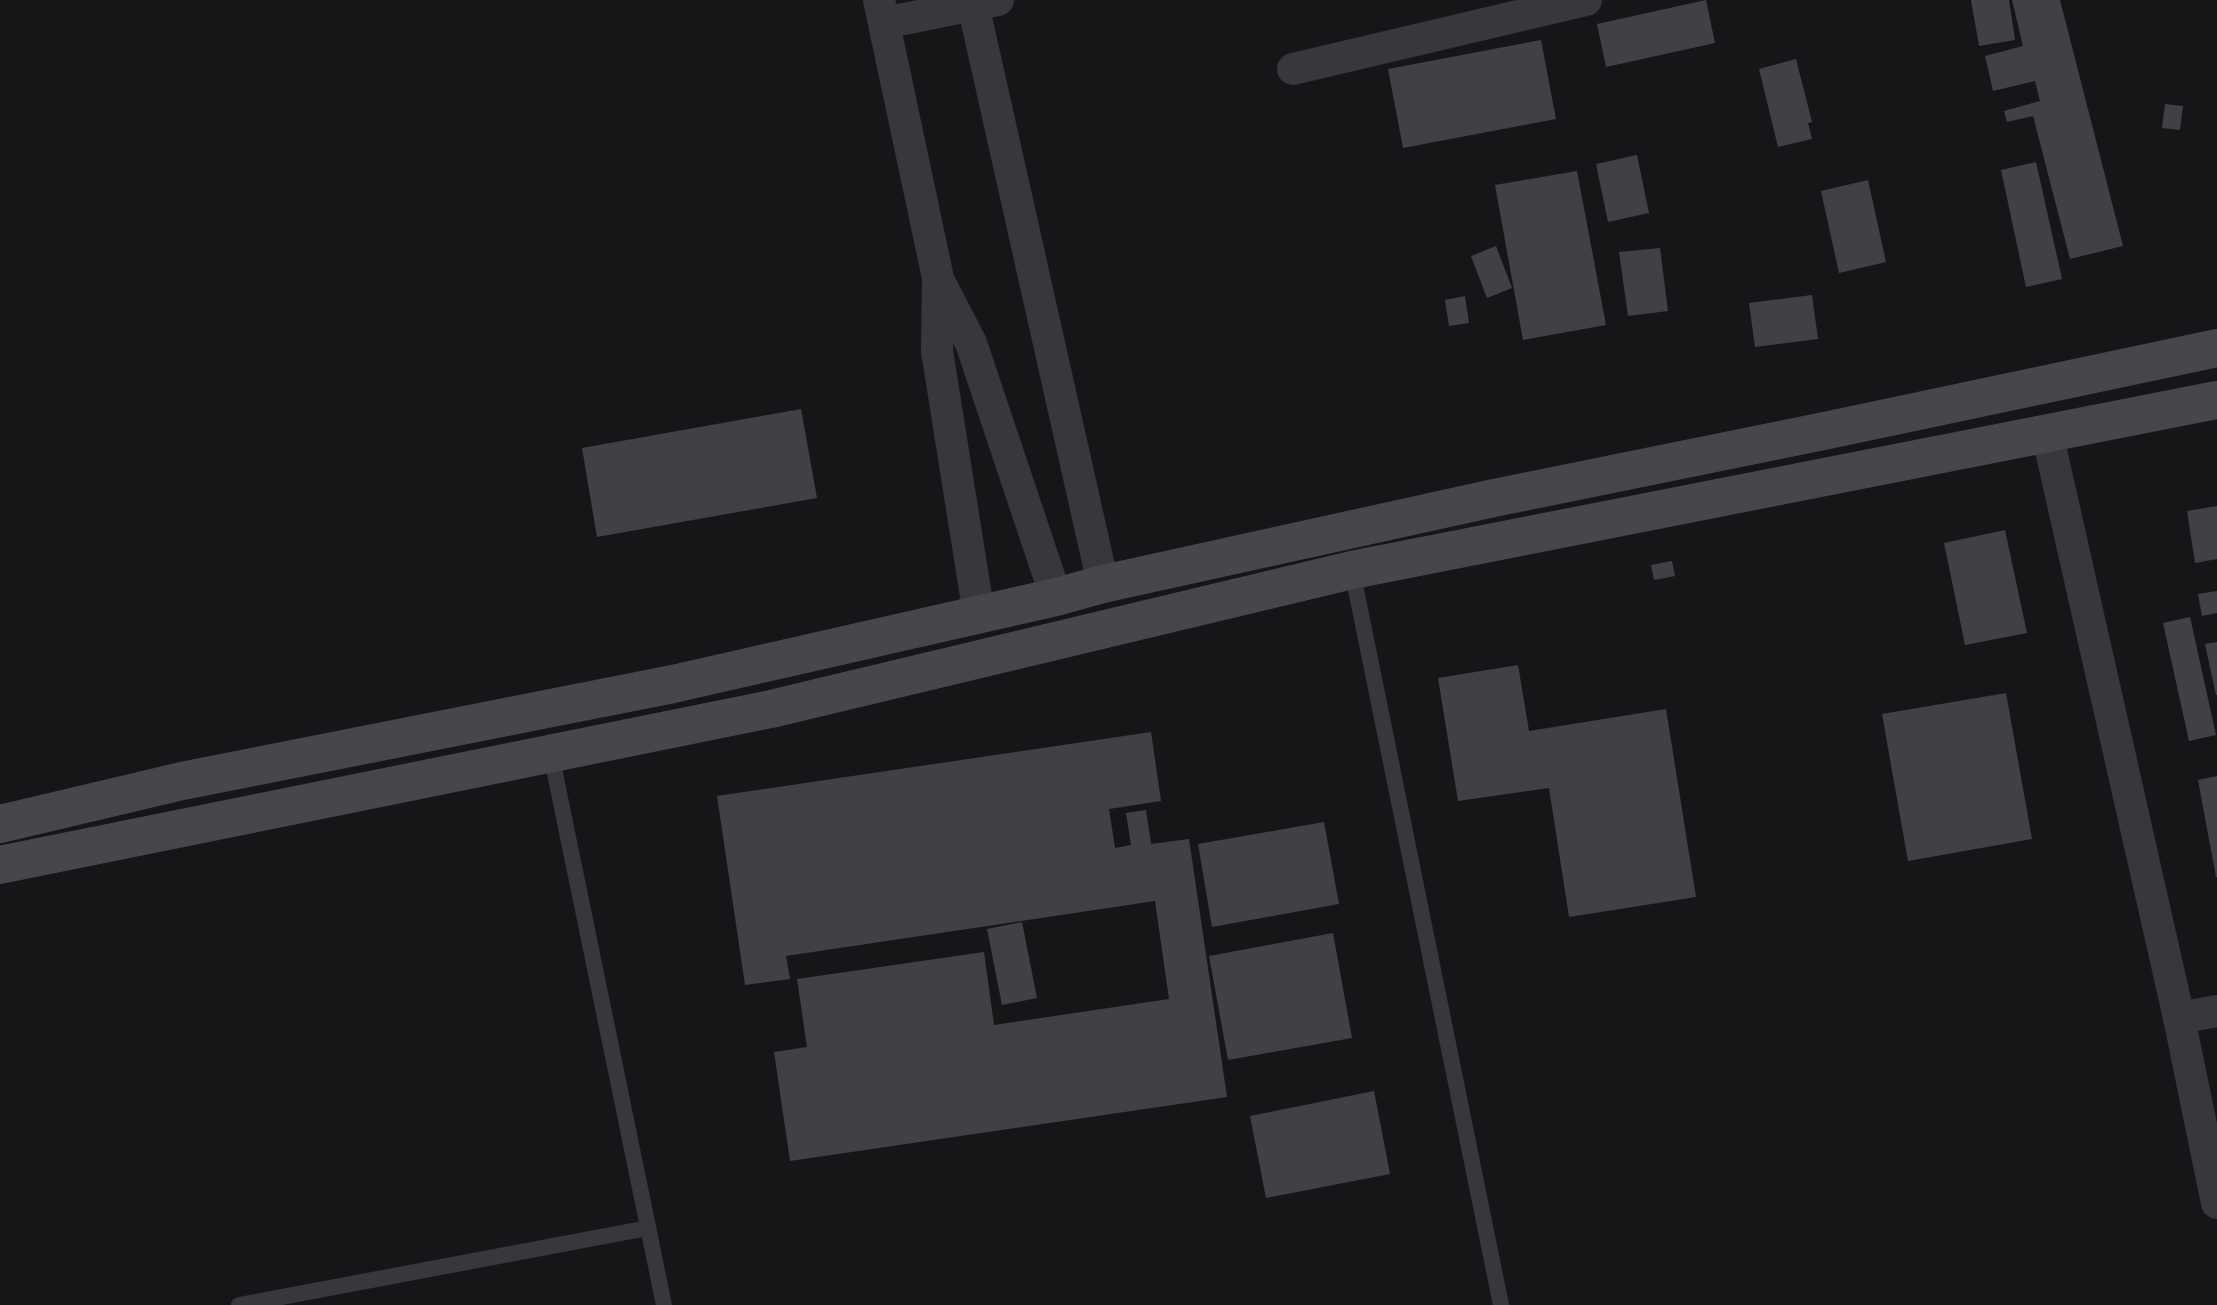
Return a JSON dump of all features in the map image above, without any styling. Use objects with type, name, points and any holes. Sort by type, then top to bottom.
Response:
[{"type":"street","points":[[1293,69],[1586,0]]},
{"type":"street","points":[[979,615],[937,351],[938,278],[882,11],[981,1],[1103,584]]},
{"type":"street","points":[[938,278],[971,342],[1056,597]]},
{"type":"street","points":[[0,824],[182,780],[673,684],[979,615],[1103,584],[1494,498],[1824,432],[2217,348]]},
{"type":"street","points":[[0,866],[771,709],[1352,570],[2217,400]]},
{"type":"street","points":[[2047,433],[2179,1018],[2217,1203]]},
{"type":"street","points":[[2179,1018],[2217,1011]]},
{"type":"lane","points":[[1352,570],[1501,1305]]},
{"type":"lane","points":[[551,754],[664,1305]]},
{"type":"lane","points":[[239,1305],[648,1228]]},
{"type":"building","points":[[1706,0],[1715,43],[1606,67],[1597,24]]},
{"type":"building","points":[[1971,0],[2009,0],[2015,40],[1979,46]]},
{"type":"building","points":[[2012,0],[2060,0],[2123,246],[2070,259],[2033,116],[2007,122],[2004,111],[2040,101],[2035,81],[1993,91],[1985,56],[2023,46]]},
{"type":"building","points":[[1541,40],[1556,119],[1403,148],[1388,69]]},
{"type":"building","points":[[1796,59],[1812,122],[1808,123],[1812,139],[1778,147],[1759,69]]},
{"type":"building","points":[[2165,104],[2183,106],[2180,130],[2162,128]]},
{"type":"building","points":[[1637,155],[1649,213],[1608,222],[1596,164]]},
{"type":"building","points":[[2036,162],[2062,279],[2026,287],[2001,170]]},
{"type":"building","points":[[1577,171],[1606,325],[1523,340],[1495,185]]},
{"type":"building","points":[[1868,180],[1886,262],[1839,273],[1821,191]]},
{"type":"building","points":[[1496,246],[1512,288],[1487,298],[1471,256]]},
{"type":"building","points":[[1660,248],[1668,311],[1628,316],[1619,252]]},
{"type":"building","points":[[1812,295],[1818,339],[1755,347],[1749,303]]},
{"type":"building","points":[[1465,296],[1469,323],[1449,326],[1445,300]]},
{"type":"building","points":[[801,409],[817,498],[597,537],[582,448]]},
{"type":"building","points":[[2217,506],[2217,559],[2195,563],[2187,511]]},
{"type":"building","points":[[2005,530],[2027,633],[1965,645],[1944,543]]},
{"type":"building","points":[[1672,561],[1675,576],[1654,580],[1651,565]]},
{"type":"building","points":[[2217,591],[2217,613],[2202,616],[2198,594]]},
{"type":"building","points":[[2190,617],[2216,735],[2189,741],[2163,623]]},
{"type":"building","points":[[2217,642],[2217,695],[2216,695],[2205,644]]},
{"type":"building","points":[[1518,665],[1529,731],[1666,709],[1696,897],[1569,917],[1549,788],[1458,801],[1438,678]]},
{"type":"building","points":[[2006,693],[2032,839],[1908,861],[1882,714]]},
{"type":"building","points":[[1151,732],[1161,801],[1109,809],[1115,848],[1131,845],[1126,813],[1146,810],[1151,844],[1189,839],[1227,1097],[790,1161],[774,1052],[807,1047],[797,979],[984,952],[994,1025],[1169,999],[1155,901],[786,956],[790,979],[745,985],[717,796]]},
{"type":"building","points":[[2217,776],[2217,877],[2216,877],[2198,780]]},
{"type":"building","points":[[1324,822],[1339,904],[1212,927],[1198,844]]},
{"type":"building","points":[[1022,922],[1037,998],[1002,1005],[987,929]]},
{"type":"building","points":[[1333,933],[1352,1038],[1228,1060],[1209,956]]},
{"type":"building","points":[[1374,1091],[1390,1174],[1266,1198],[1250,1116]]}]
